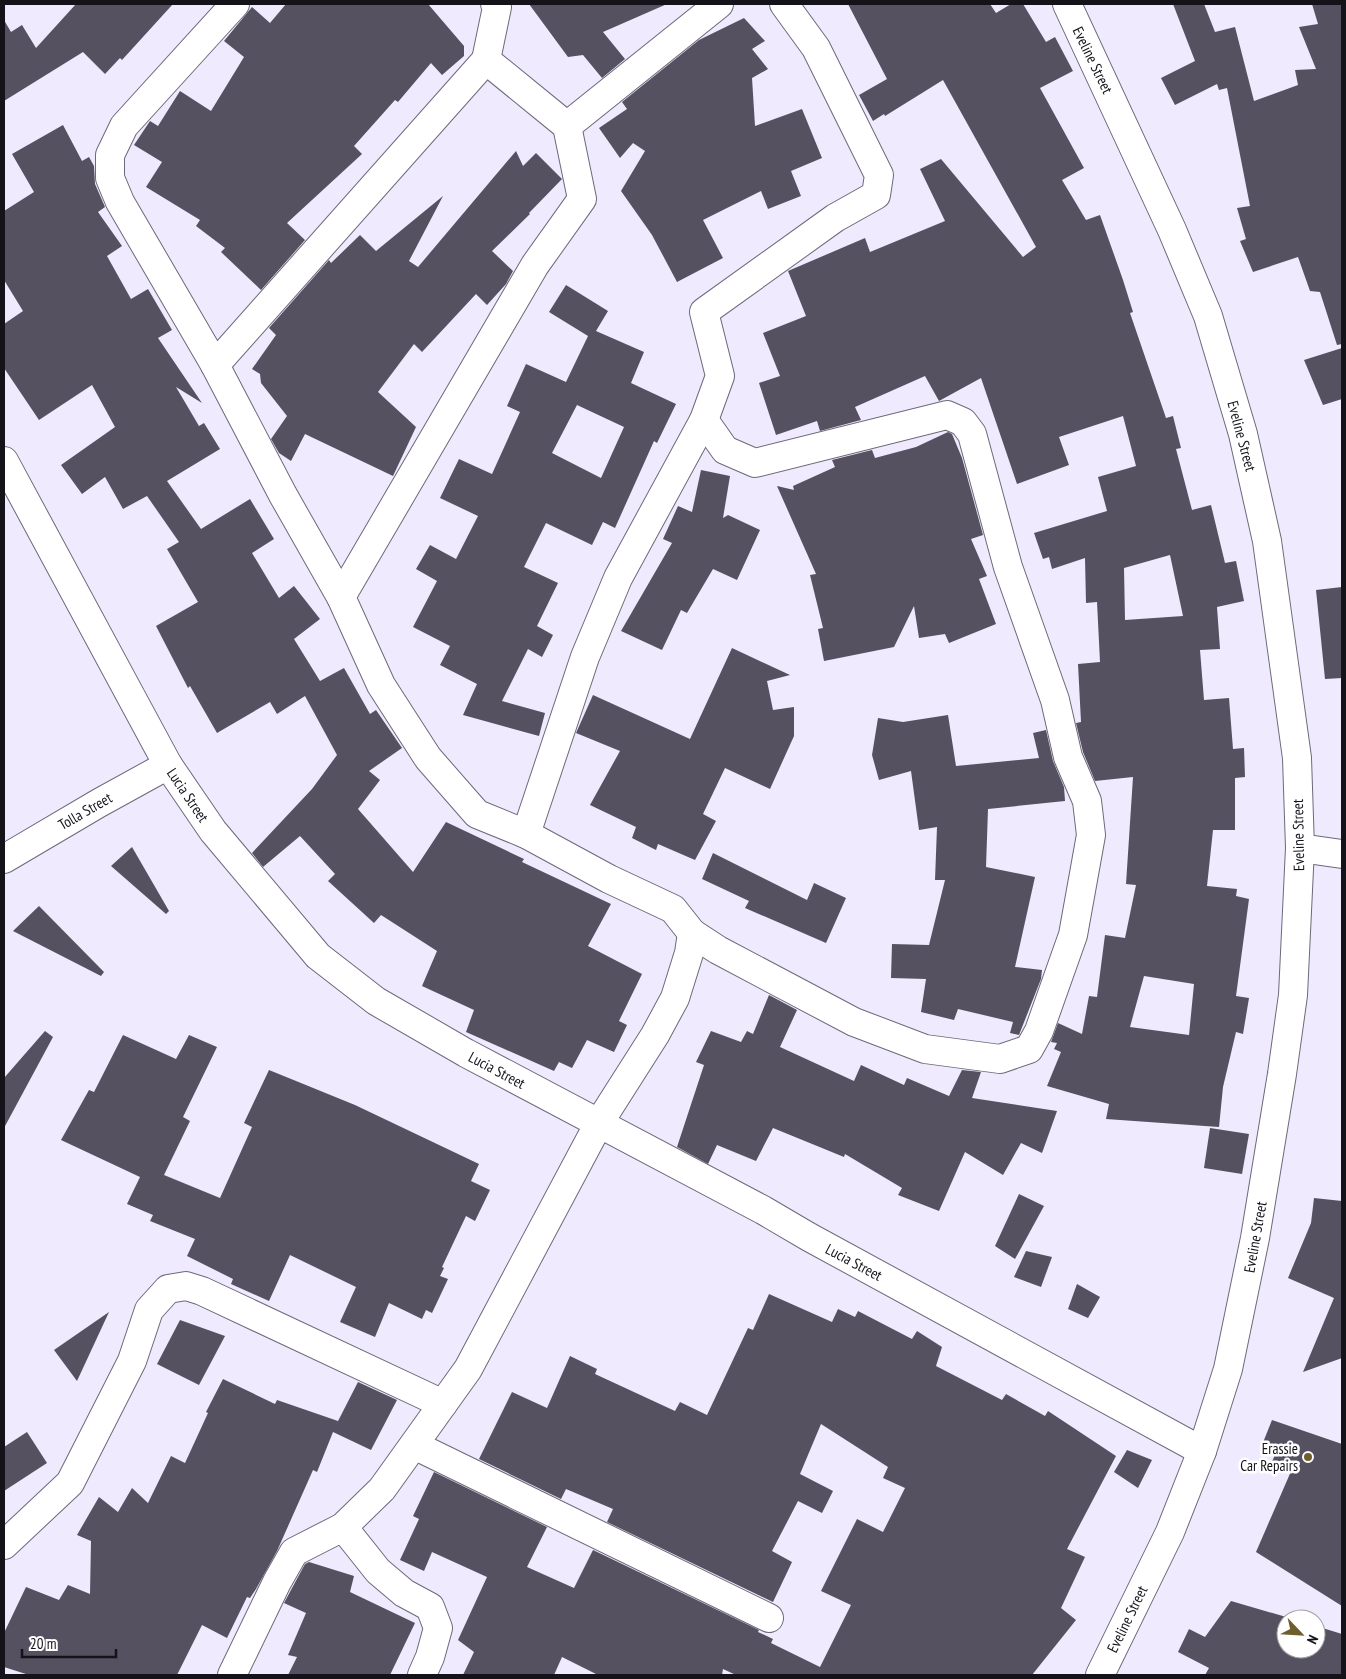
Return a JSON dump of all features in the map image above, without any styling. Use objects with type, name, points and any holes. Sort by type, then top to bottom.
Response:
[{"type":"street","points":[[235,4],[124,126],[110,155],[110,178],[120,202],[215,365],[283,495],[341,598],[381,685],[428,758],[476,814],[526,834],[672,909],[692,932],[718,950],[854,1022],[925,1049],[1000,1059],[1029,1049],[1039,1032],[1073,935],[1091,835],[1087,801],[1068,757],[1055,700],[1008,567],[972,434],[963,422],[947,415],[755,463],[725,450],[704,420]]},
{"type":"street","points":[[215,365],[486,60],[497,7],[495,4]]},
{"type":"street","points":[[567,126],[719,4]]},
{"type":"street","points":[[526,834],[585,657],[618,578],[704,420],[720,376],[704,312],[835,218],[876,195],[879,175],[816,48],[784,4]]},
{"type":"street","name":"Eveline Street","points":[[1066,4],[1172,230],[1208,316],[1243,434],[1267,541],[1296,758],[1300,848],[1293,994],[1282,1074],[1242,1306],[1228,1369],[1202,1450],[1170,1532],[1100,1675]]},
{"type":"street","points":[[341,598],[535,265],[582,199],[567,126],[486,60]]},
{"type":"street","name":"Lucia Street","points":[[4,461],[168,766],[213,831],[318,956],[376,1001],[466,1053],[763,1210],[809,1237],[1202,1450]]},
{"type":"street","name":"Tolla Street","points":[[4,859],[99,803],[168,766]]},
{"type":"street","points":[[1300,848],[1342,854]]},
{"type":"street","points":[[232,1675],[277,1582],[294,1552],[343,1527],[382,1489],[468,1369],[599,1123],[655,1035],[675,998],[692,932]]},
{"type":"street","points":[[4,1545],[70,1483],[132,1361],[149,1310],[168,1289],[186,1286],[202,1291],[443,1404]]},
{"type":"street","points":[[414,1445],[769,1618]]},
{"type":"street","points":[[343,1527],[378,1571],[404,1593],[430,1608],[438,1628],[430,1657],[422,1675]]},
{"type":"building","points":[[76,4],[173,4],[122,60],[120,58],[105,74],[83,52],[4,101],[4,20],[11,32],[22,25],[36,48]]},
{"type":"building","points":[[286,4],[428,4],[464,46],[464,56],[442,75],[431,63],[398,102],[395,100],[354,146],[362,154],[287,223],[305,240],[261,290],[221,252],[225,248],[196,226],[200,220],[146,187],[162,162],[134,145],[150,121],[158,126],[180,91],[211,111],[244,57],[224,41],[252,7],[270,23]]},
{"type":"building","points":[[529,4],[667,4],[603,32],[625,59],[602,78],[583,55],[568,57]]},
{"type":"building","points":[[848,4],[990,4],[996,13],[1011,4],[1023,4],[1046,42],[1055,37],[1073,71],[1040,88],[1084,168],[1062,180],[1086,220],[1100,215],[1123,280],[1133,312],[1130,313],[1166,418],[1173,416],[1181,448],[1176,449],[1192,510],[1211,505],[1225,563],[1236,561],[1244,601],[1217,607],[1220,649],[1200,650],[1204,700],[1229,698],[1233,749],[1244,748],[1245,777],[1235,778],[1235,830],[1213,830],[1207,886],[1237,889],[1236,896],[1249,899],[1236,996],[1249,998],[1243,1034],[1236,1032],[1223,1087],[1219,1127],[1106,1119],[1109,1104],[1047,1086],[1061,1052],[1054,1049],[1057,1043],[1051,1042],[1058,1023],[1082,1034],[1089,996],[1097,997],[1105,935],[1125,938],[1136,885],[1126,884],[1133,777],[1095,781],[1083,752],[1076,723],[1081,722],[1078,664],[1100,662],[1097,602],[1086,603],[1085,558],[1052,569],[1049,557],[1043,559],[1034,533],[1107,511],[1098,477],[1136,466],[1123,416],[1059,437],[1069,465],[1017,484],[981,378],[939,401],[925,376],[855,407],[861,420],[820,431],[817,421],[776,435],[759,383],[780,376],[763,333],[806,316],[788,271],[865,238],[870,252],[945,221],[920,169],[941,159],[1023,257],[1036,247],[943,80],[885,116],[884,114],[873,121],[859,95],[887,79]],"holes":[[[1170,555],[1183,616],[1125,620],[1124,568]],[[1144,976],[1194,984],[1189,1035],[1130,1027]]]},
{"type":"building","points":[[1173,4],[1204,4],[1215,32],[1235,27],[1254,101],[1298,85],[1295,70],[1316,69],[1299,27],[1318,24],[1312,4],[1342,4],[1342,344],[1337,345],[1320,292],[1310,291],[1298,257],[1253,272],[1240,241],[1246,239],[1237,208],[1250,206],[1227,88],[1219,90],[1217,84],[1175,105],[1161,78],[1195,61]]},
{"type":"building","points":[[744,18],[765,41],[752,49],[768,69],[752,78],[755,126],[802,109],[822,158],[791,171],[801,196],[768,209],[761,191],[703,220],[723,258],[677,282],[652,235],[621,191],[645,151],[633,143],[620,158],[599,128],[627,109],[622,102],[699,40]]},
{"type":"building","points":[[63,125],[82,161],[89,157],[94,166],[95,184],[105,207],[98,212],[122,246],[107,256],[131,299],[148,289],[172,330],[158,338],[202,403],[176,387],[199,426],[204,423],[220,449],[167,481],[201,529],[250,499],[274,539],[252,553],[279,598],[294,586],[320,619],[294,639],[320,681],[344,668],[370,714],[376,710],[402,748],[369,771],[380,780],[358,809],[413,872],[446,822],[524,859],[522,862],[611,904],[588,946],[642,974],[619,1021],[627,1025],[614,1052],[587,1040],[572,1068],[559,1062],[554,1071],[466,1032],[474,1010],[422,986],[437,951],[381,915],[374,923],[328,881],[335,874],[300,836],[263,867],[252,853],[312,789],[337,755],[305,696],[277,714],[270,702],[217,733],[190,686],[188,688],[156,626],[198,602],[167,549],[179,542],[147,496],[123,509],[105,477],[82,494],[61,465],[115,427],[92,385],[39,420],[4,368],[4,324],[23,311],[4,280],[4,211],[34,192],[12,154]]},
{"type":"building","points":[[516,151],[523,166],[536,153],[562,179],[492,251],[513,271],[506,284],[487,305],[476,294],[422,352],[414,344],[378,392],[416,427],[393,476],[305,434],[291,461],[279,453],[271,439],[287,416],[261,383],[260,374],[252,369],[276,335],[269,328],[329,260],[331,263],[360,235],[376,251],[443,196],[409,261],[418,267]]},
{"type":"building","points":[[566,285],[608,311],[596,331],[644,352],[631,383],[676,404],[657,443],[654,441],[615,528],[603,522],[592,545],[546,523],[524,567],[558,583],[537,626],[553,635],[542,657],[528,649],[502,701],[545,713],[539,736],[463,715],[477,684],[440,665],[450,646],[413,627],[437,581],[416,569],[430,545],[456,559],[478,516],[440,498],[459,459],[492,474],[520,412],[507,406],[526,364],[566,382],[588,336],[549,312]],"holes":[[[577,405],[624,427],[601,478],[552,453]]]},
{"type":"building","points":[[1342,348],[1342,399],[1323,405],[1304,360]]},
{"type":"building","points":[[948,432],[952,434],[962,458],[983,535],[971,539],[987,576],[979,579],[996,624],[949,643],[945,634],[919,638],[914,606],[894,647],[824,661],[818,629],[823,628],[810,575],[816,574],[777,486],[794,490],[793,486],[835,467],[832,460],[872,450],[875,458],[916,447]]},
{"type":"building","points":[[701,470],[730,476],[723,518],[728,515],[760,530],[737,580],[713,569],[687,613],[681,610],[662,650],[621,631],[672,543],[663,539],[678,506],[692,512]]},
{"type":"building","points":[[1342,587],[1342,678],[1325,679],[1316,590]]},
{"type":"building","points":[[732,648],[790,675],[767,681],[773,710],[794,707],[794,736],[770,789],[725,768],[703,814],[716,821],[695,860],[658,844],[656,850],[632,838],[636,827],[590,805],[620,751],[576,733],[593,695],[690,739]]},
{"type":"building","points":[[948,715],[956,766],[1039,758],[1033,733],[1046,730],[1053,761],[1064,787],[1065,801],[988,809],[986,867],[1035,877],[1015,967],[1042,970],[1041,979],[1019,1035],[1010,1033],[1013,1022],[958,1009],[954,1020],[921,1012],[926,979],[891,978],[892,944],[929,945],[945,880],[935,880],[937,827],[919,830],[911,771],[879,780],[872,755],[878,718],[903,722]]},
{"type":"building","points":[[132,847],[169,911],[166,914],[111,866]]},
{"type":"building","points":[[713,853],[807,900],[814,883],[846,898],[826,943],[745,908],[749,901],[702,879]]},
{"type":"building","points":[[39,906],[104,972],[101,976],[13,931]]},
{"type":"building","points":[[769,995],[797,1010],[780,1047],[854,1081],[861,1065],[904,1085],[907,1078],[949,1096],[962,1070],[981,1072],[972,1098],[1057,1111],[1042,1153],[1021,1143],[1003,1175],[965,1152],[939,1211],[898,1195],[902,1188],[845,1154],[844,1157],[773,1128],[756,1161],[717,1145],[708,1164],[677,1147],[704,1065],[696,1062],[711,1031],[741,1042],[747,1031],[753,1034]]},
{"type":"building","points":[[45,1031],[53,1037],[4,1128],[4,1078]]},
{"type":"building","points":[[123,1035],[176,1059],[189,1035],[217,1047],[183,1117],[190,1121],[164,1175],[220,1198],[252,1127],[244,1123],[269,1070],[355,1105],[479,1164],[471,1181],[490,1190],[475,1221],[466,1216],[442,1267],[444,1268],[440,1276],[448,1279],[432,1313],[426,1310],[422,1319],[389,1303],[375,1337],[340,1322],[356,1287],[290,1255],[269,1301],[231,1284],[233,1279],[187,1256],[195,1239],[150,1221],[153,1215],[127,1204],[140,1177],[61,1140],[89,1090],[94,1092]]},
{"type":"building","points":[[1210,1128],[1249,1134],[1242,1174],[1204,1168]]},
{"type":"building","points":[[1019,1194],[1044,1206],[1015,1259],[995,1246]]},
{"type":"building","points":[[1314,1198],[1342,1201],[1342,1358],[1303,1372],[1334,1298],[1288,1278],[1311,1223]]},
{"type":"building","points":[[1026,1251],[1052,1257],[1041,1287],[1014,1277]]},
{"type":"building","points":[[1077,1284],[1100,1297],[1088,1318],[1068,1309]]},
{"type":"building","points":[[769,1294],[832,1322],[838,1309],[855,1317],[858,1311],[912,1339],[917,1331],[942,1347],[936,1366],[1002,1400],[1006,1394],[1045,1416],[1048,1411],[1116,1456],[1067,1549],[1085,1557],[1061,1608],[1076,1620],[1032,1675],[736,1675],[723,1669],[722,1675],[598,1675],[562,1657],[554,1675],[463,1675],[474,1652],[458,1640],[487,1577],[432,1552],[424,1571],[400,1560],[419,1519],[413,1516],[434,1472],[547,1527],[527,1567],[574,1588],[593,1550],[759,1630],[758,1632],[773,1639],[771,1643],[820,1667],[851,1605],[821,1591],[857,1519],[883,1532],[905,1488],[883,1478],[888,1467],[821,1424],[800,1474],[833,1491],[822,1513],[798,1501],[772,1551],[792,1562],[773,1602],[607,1522],[613,1509],[566,1489],[561,1499],[479,1459],[512,1392],[547,1408],[570,1356],[597,1369],[595,1374],[675,1411],[680,1402],[707,1415],[748,1328],[753,1330]]},
{"type":"building","points":[[109,1312],[77,1381],[54,1350]]},
{"type":"building","points":[[180,1320],[225,1336],[199,1385],[157,1364]]},
{"type":"building","points":[[223,1379],[275,1404],[277,1400],[338,1421],[336,1425],[358,1382],[397,1400],[371,1450],[333,1432],[317,1472],[313,1470],[277,1551],[256,1589],[250,1598],[247,1597],[227,1638],[202,1625],[177,1675],[29,1675],[4,1667],[4,1633],[26,1587],[59,1600],[68,1585],[90,1594],[91,1541],[77,1535],[99,1497],[118,1512],[132,1488],[148,1503],[171,1456],[185,1463],[208,1413],[206,1412]]},
{"type":"building","points":[[1272,1420],[1342,1444],[1342,1606],[1256,1552],[1292,1469],[1272,1462],[1276,1452],[1262,1445]]},
{"type":"building","points":[[27,1432],[47,1463],[4,1491],[4,1447]]},
{"type":"building","points":[[1127,1450],[1152,1460],[1138,1488],[1114,1472]]},
{"type":"building","points":[[309,1562],[354,1576],[350,1592],[415,1623],[390,1675],[288,1675],[297,1657],[288,1655],[306,1613],[284,1603],[305,1564]]},
{"type":"building","points":[[1231,1601],[1276,1614],[1276,1659],[1326,1659],[1326,1629],[1342,1634],[1342,1675],[1205,1675],[1209,1668],[1178,1652],[1189,1629],[1205,1637]]},
{"type":"place","name":"Erassie Car Repairs","points":[[1308,1457]]}]
